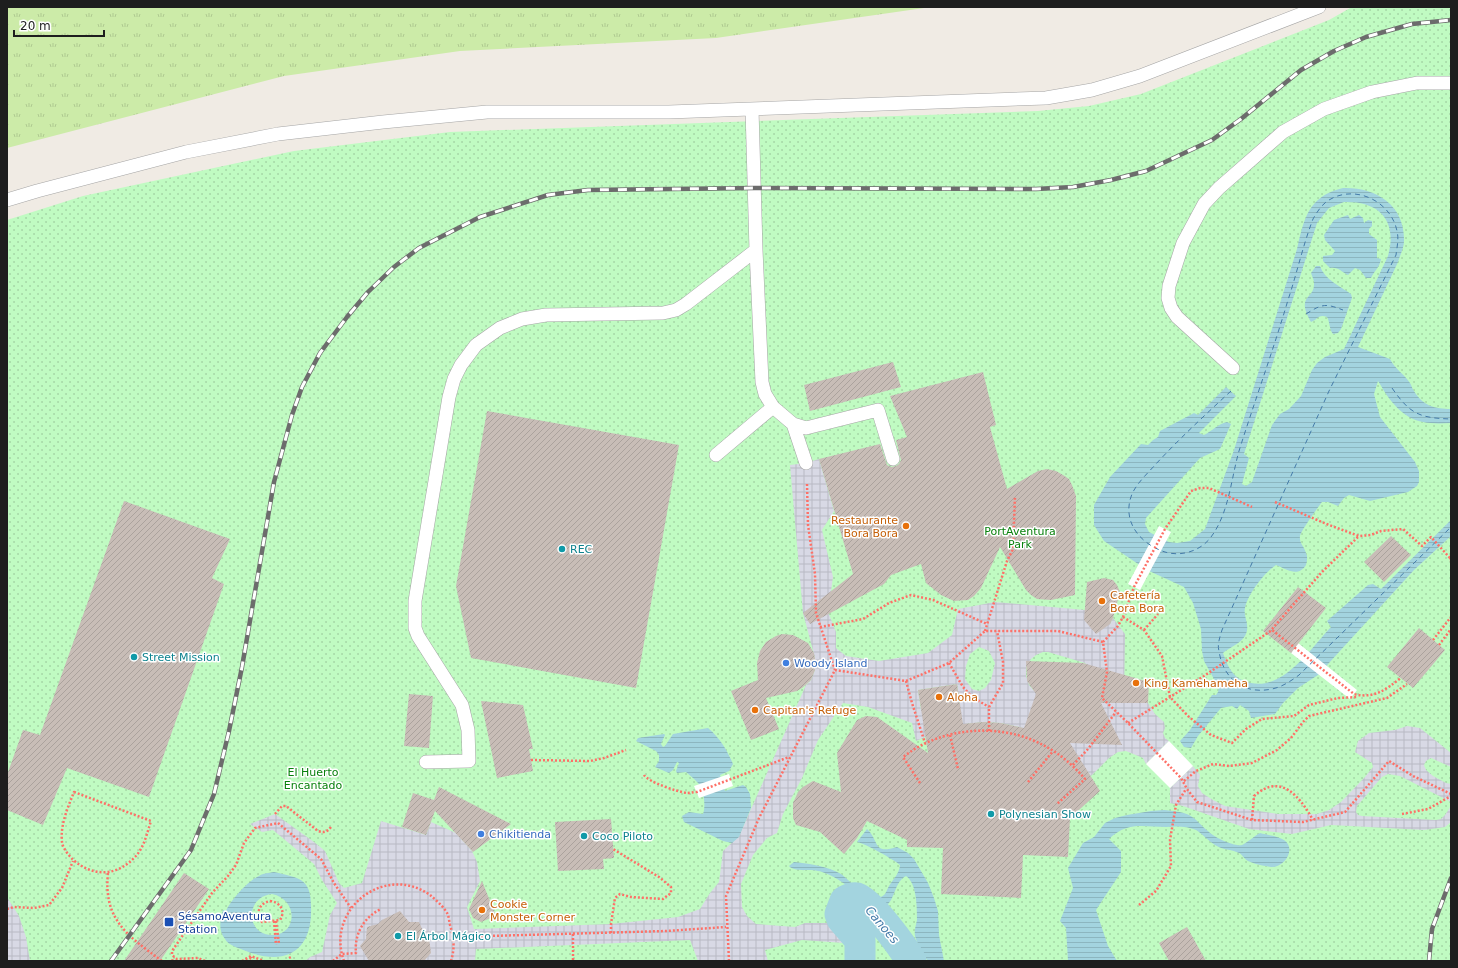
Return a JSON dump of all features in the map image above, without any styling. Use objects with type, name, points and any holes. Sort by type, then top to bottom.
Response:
[{"type":"lane","points":[[7,200],[186,152],[278,134],[383,122],[487,112],[669,112],[1046,98],[1092,90],[1140,76],[1319,7]]},
{"type":"lane","points":[[1233,368],[1177,317],[1171,308],[1168,298],[1169,286],[1183,243],[1204,204],[1219,188],[1283,132],[1324,109],[1372,92],[1417,83],[1451,83]]},
{"type":"lane","points":[[752,109],[762,382],[766,394],[773,407],[793,424],[806,428],[878,410],[893,459]]},
{"type":"lane","points":[[426,762],[469,761],[468,730],[462,705],[431,657],[415,628],[416,601],[449,397],[454,379],[461,365],[476,345],[500,328],[522,320],[546,315],[663,313],[676,310],[756,250]]},
{"type":"lane","points":[[716,455],[773,407]]},
{"type":"lane","points":[[793,424],[806,463]]},
{"type":"path","points":[[729,961],[726,927],[726,896],[759,818],[835,670],[816,613],[815,574],[808,525],[808,483]]},
{"type":"path","points":[[1103,642],[1118,626],[1123,617],[1134,587],[1165,529],[1191,491],[1200,488],[1209,488],[1252,507]]},
{"type":"path","points":[[835,670],[906,681],[949,663],[985,631],[1007,562],[1013,549],[1015,496]]},
{"type":"path","points":[[1275,502],[1359,536],[1371,535],[1381,531],[1403,529],[1422,546],[1430,537],[1451,560]]},
{"type":"path","points":[[1128,723],[1204,676],[1272,630],[1322,572],[1359,536]]},
{"type":"path","points":[[820,627],[863,619],[889,603],[911,595],[933,600],[987,624]]},
{"type":"path","points":[[1144,630],[1158,614]]},
{"type":"path","points":[[1123,617],[1144,630],[1162,656],[1170,697],[1188,716],[1211,735],[1232,743],[1246,729],[1262,719],[1294,716],[1309,705],[1338,698],[1362,696],[1381,692],[1400,678]]},
{"type":"path","points":[[1433,640],[1451,617]]},
{"type":"path","points":[[1439,645],[1451,629]]},
{"type":"path","points":[[1272,630],[1354,694],[1362,696]]},
{"type":"path","points":[[985,631],[1058,631],[1103,642]]},
{"type":"path","points":[[989,731],[989,707],[1003,683],[1003,662],[997,631]]},
{"type":"path","points":[[1103,642],[1107,672],[1102,698],[1182,779],[1186,789],[1197,802],[1252,820],[1303,822],[1313,820],[1345,812],[1389,762],[1451,795]]},
{"type":"path","points":[[949,663],[953,673],[962,687],[972,697],[989,707]]},
{"type":"path","points":[[906,681],[925,743]]},
{"type":"path","points":[[1182,779],[1213,764],[1229,766],[1252,763],[1278,750],[1291,738],[1302,722],[1309,716],[1387,698],[1407,684]]},
{"type":"path","points":[[1073,765],[1088,749],[1116,712]]},
{"type":"path","points":[[920,783],[903,757],[925,743],[950,735],[970,731],[1007,733],[1042,744],[1073,765],[1085,779],[1057,804]]},
{"type":"path","points":[[950,735],[958,769]]},
{"type":"path","points":[[531,760],[590,761],[604,758],[626,750]]},
{"type":"path","points":[[1028,782],[1053,751]]},
{"type":"path","points":[[644,775],[649,780],[675,790],[687,793],[697,792],[789,757]]},
{"type":"path","points":[[1252,820],[1254,796],[1261,790],[1273,787],[1288,789],[1302,802],[1313,820]]},
{"type":"path","points":[[1140,905],[1156,891],[1171,866],[1170,840],[1176,805],[1186,789]]},
{"type":"path","points":[[74,792],[151,821],[146,839],[136,857],[125,866],[108,873],[100,873],[87,869],[73,861],[62,843],[62,829],[74,792]]},
{"type":"path","points":[[1402,814],[1428,809],[1451,795]]},
{"type":"path","points":[[275,814],[282,806],[286,806],[318,831],[327,832],[331,827]]},
{"type":"path","points":[[172,961],[174,957],[172,952],[212,893],[236,865],[244,843],[255,828],[278,823],[301,841],[321,859],[334,884],[351,908]]},
{"type":"path","points":[[611,933],[615,898],[620,894],[631,897],[663,899],[671,893],[671,888],[660,877],[613,850]]},
{"type":"path","points":[[7,910],[14,907],[34,908],[49,905],[62,888],[73,861]]},
{"type":"path","points":[[108,873],[107,886],[110,909],[120,926],[162,961]]},
{"type":"path","points":[[344,961],[341,938],[343,923],[351,908],[362,896],[376,888],[392,885],[409,885],[424,891],[437,900],[447,913],[454,937],[451,961]]},
{"type":"path","points":[[272,901],[276,902],[281,907],[282,917],[280,920],[275,921],[262,922],[258,912],[263,903],[272,901]]},
{"type":"path","points":[[333,961],[342,954],[356,953],[356,938],[360,928],[372,915],[381,909]]},
{"type":"path","points":[[275,921],[278,944]]},
{"type":"path","points":[[454,937],[611,933],[726,927]]},
{"type":"path","points":[[573,934],[573,961]]},
{"type":"path","points":[[242,961],[251,956],[264,961]]},
{"type":"path","points":[[174,957],[178,959],[198,958],[205,961]]},
{"type":"path","points":[[246,961],[250,958],[252,961]]},
{"type":"green space","points":[[7,7],[931,7],[716,38],[460,51],[284,76],[7,148]]},
{"type":"green space","name":"PortAventura Park","points":[[1352,7],[1451,7],[1451,961],[7,961],[7,220],[83,196],[294,151],[450,132],[1038,111],[1089,106],[1141,94],[1329,20]]},
{"type":"shaded area","points":[[819,459],[834,511],[822,530],[833,577],[828,612],[836,632],[836,648],[846,656],[879,661],[928,653],[952,635],[958,609],[995,602],[1085,610],[1110,624],[1113,618],[1125,634],[1124,702],[1148,703],[1155,714],[1164,722],[1165,728],[1163,733],[1165,738],[1169,741],[1146,764],[1143,758],[1126,751],[1118,752],[1109,758],[1091,776],[1078,760],[1035,732],[1019,727],[1001,723],[983,722],[966,724],[948,727],[916,741],[912,723],[868,707],[843,703],[818,740],[802,778],[783,814],[777,833],[767,838],[753,855],[741,884],[742,907],[747,916],[756,924],[795,927],[805,923],[841,923],[844,943],[802,940],[765,950],[768,961],[698,961],[690,940],[476,949],[475,961],[305,961],[322,952],[330,915],[337,903],[322,880],[314,864],[273,830],[262,832],[250,824],[275,814],[325,851],[339,883],[344,888],[362,883],[381,821],[426,835],[431,822],[456,833],[472,851],[477,862],[480,881],[467,907],[474,929],[611,924],[678,917],[700,909],[719,882],[723,851],[739,836],[806,685],[811,680],[815,670],[815,658],[803,613],[790,465],[806,463]],"holes":[[[979,647],[989,651],[995,663],[991,680],[985,688],[979,691],[972,689],[965,679],[966,666],[970,654]],[[1043,652],[1048,652],[1085,663],[1090,668],[1043,694],[1033,690],[1029,685],[1026,676],[1026,667],[1031,659]],[[957,684],[960,704],[921,710],[918,690]]]},
{"type":"shaded area","points":[[1407,726],[1420,728],[1451,753],[1451,767],[1431,758],[1426,761],[1424,765],[1426,770],[1433,776],[1451,784],[1451,802],[1400,776],[1388,774],[1382,777],[1357,806],[1356,812],[1358,815],[1362,816],[1436,820],[1441,819],[1451,806],[1451,822],[1445,827],[1424,830],[1331,825],[1292,834],[1249,829],[1183,806],[1170,803],[1170,788],[1193,766],[1200,775],[1198,786],[1202,793],[1225,806],[1278,814],[1317,814],[1329,810],[1341,802],[1373,767],[1372,763],[1355,752],[1358,741],[1369,733],[1395,730]]},
{"type":"shaded area","points":[[7,897],[19,916],[26,937],[30,961],[7,961]]},
{"type":"water","points":[[1343,188],[1367,191],[1386,201],[1394,208],[1400,217],[1403,228],[1403,249],[1358,347],[1390,359],[1394,366],[1408,380],[1413,390],[1421,400],[1430,406],[1451,409],[1451,423],[1422,422],[1407,416],[1393,403],[1378,381],[1374,394],[1380,417],[1415,462],[1419,471],[1419,482],[1417,486],[1408,492],[1370,501],[1349,495],[1344,498],[1338,506],[1328,502],[1322,502],[1306,524],[1300,536],[1300,541],[1307,556],[1306,565],[1303,569],[1296,572],[1276,565],[1262,578],[1249,596],[1245,608],[1247,632],[1245,636],[1238,643],[1223,653],[1227,664],[1236,676],[1251,683],[1263,683],[1275,680],[1286,674],[1306,656],[1331,627],[1327,621],[1368,585],[1373,584],[1381,589],[1451,520],[1451,536],[1414,570],[1318,675],[1298,688],[1283,703],[1275,714],[1251,718],[1249,711],[1240,705],[1237,709],[1232,706],[1221,708],[1198,736],[1191,748],[1184,747],[1180,741],[1190,730],[1212,695],[1216,695],[1219,688],[1204,661],[1201,629],[1193,603],[1184,587],[1147,570],[1104,541],[1094,525],[1094,505],[1110,477],[1141,444],[1148,445],[1158,437],[1160,431],[1194,413],[1198,415],[1226,387],[1236,396],[1199,433],[1204,435],[1224,423],[1227,422],[1231,424],[1220,449],[1200,458],[1146,518],[1145,524],[1149,532],[1169,542],[1177,543],[1190,541],[1205,529],[1234,450],[1305,219],[1315,203],[1331,192]],"holes":[[[1344,202],[1367,205],[1376,209],[1383,215],[1388,223],[1390,232],[1388,256],[1344,349],[1325,357],[1317,363],[1312,370],[1301,396],[1289,409],[1280,414],[1272,425],[1252,482],[1246,486],[1242,484],[1249,458],[1244,454],[1317,223],[1329,208]]]},
{"type":"water","points":[[1348,215],[1350,219],[1359,215],[1363,218],[1364,223],[1368,220],[1372,221],[1369,234],[1377,240],[1377,258],[1381,259],[1371,278],[1366,278],[1360,270],[1355,268],[1348,275],[1338,269],[1330,268],[1323,261],[1323,256],[1332,255],[1335,251],[1325,240],[1324,235],[1334,220]]},
{"type":"water","points":[[1316,266],[1320,266],[1322,271],[1329,279],[1351,294],[1352,298],[1341,329],[1338,333],[1333,334],[1327,317],[1321,316],[1311,322],[1307,313],[1305,302],[1314,288],[1311,273]]},
{"type":"water","points":[[708,728],[723,744],[733,764],[729,771],[720,775],[725,791],[743,785],[750,794],[751,808],[739,837],[732,843],[723,841],[684,822],[682,816],[689,812],[703,814],[704,798],[702,789],[686,772],[677,773],[676,771],[679,763],[677,762],[673,770],[669,773],[655,767],[659,761],[659,755],[656,751],[636,741],[638,738],[664,734],[665,735],[661,744],[663,747],[673,734]]},
{"type":"water","points":[[1164,810],[1189,815],[1214,836],[1234,844],[1242,845],[1260,833],[1279,838],[1288,844],[1289,853],[1284,861],[1271,867],[1250,862],[1239,853],[1218,847],[1198,831],[1189,828],[1177,826],[1136,826],[1129,827],[1116,833],[1109,839],[1121,851],[1121,872],[1096,910],[1108,946],[1117,961],[1068,961],[1066,928],[1060,921],[1073,888],[1068,868],[1083,843],[1094,837],[1105,823],[1115,818]]},
{"type":"water","points":[[867,829],[880,848],[889,849],[897,847],[908,853],[914,859],[928,883],[938,911],[939,935],[944,961],[928,961],[917,942],[915,936],[917,920],[916,896],[910,879],[906,876],[899,882],[889,904],[885,907],[868,900],[830,875],[818,871],[799,870],[789,866],[794,862],[830,869],[841,874],[862,892],[874,898],[880,897],[885,894],[900,865],[879,852],[857,842]]},
{"type":"water","points":[[274,872],[297,878],[306,885],[309,890],[311,906],[310,922],[307,934],[302,944],[294,951],[285,956],[260,956],[232,945],[227,941],[221,932],[221,917],[223,910],[226,911],[245,886],[261,875]],"holes":[[[272,894],[281,897],[287,902],[290,909],[292,916],[291,923],[287,929],[281,933],[273,935],[264,934],[253,923],[253,909],[257,902],[263,897]]]},
{"type":"pier","points":[[1159,526],[1171,532],[1140,590],[1128,584]]},
{"type":"pier","points":[[1298,643],[1357,690],[1350,699],[1291,653]]},
{"type":"pier","points":[[1169,741],[1193,766],[1170,788],[1146,764]]},
{"type":"pier","points":[[729,774],[733,786],[699,798],[694,786]]},
{"type":"building","points":[[893,362],[901,387],[810,411],[804,385]]},
{"type":"building","points":[[983,372],[996,425],[990,427],[1007,489],[1038,471],[1047,469],[1056,471],[1063,475],[1069,479],[1072,485],[1076,496],[1075,595],[1051,600],[1037,599],[1026,590],[1000,547],[981,588],[968,600],[954,601],[941,595],[926,583],[921,564],[891,575],[884,584],[810,624],[803,613],[853,574],[819,459],[880,444],[887,465],[891,467],[896,466],[901,460],[896,440],[907,437],[890,396]]},
{"type":"building","name":"REC","points":[[487,411],[679,445],[636,688],[471,658],[456,586]]},
{"type":"building","name":"Street Mission","points":[[124,501],[230,539],[212,578],[224,584],[149,797],[67,768],[43,825],[7,810],[7,775],[23,730],[40,735]]},
{"type":"building","points":[[1391,536],[1411,555],[1384,582],[1364,562]]},
{"type":"building","name":"Cafetería Bora Bora","points":[[1104,578],[1113,580],[1120,592],[1110,624],[1096,634],[1084,620],[1087,582]]},
{"type":"building","points":[[1298,587],[1326,608],[1291,653],[1263,631]]},
{"type":"building","points":[[1419,628],[1445,650],[1413,688],[1387,667]]},
{"type":"building","points":[[782,634],[793,635],[808,643],[814,653],[816,664],[815,670],[811,680],[797,691],[766,698],[779,729],[751,740],[731,691],[758,680],[757,663],[760,651],[766,642]]},
{"type":"building","points":[[1026,661],[1083,663],[1149,682],[1148,703],[1101,703],[1122,745],[1070,743],[1100,791],[1070,818],[1068,857],[1023,855],[1021,898],[941,894],[943,848],[907,847],[907,840],[867,821],[857,838],[844,854],[820,832],[796,825],[793,818],[793,803],[798,792],[803,787],[813,781],[841,792],[837,753],[857,720],[866,716],[877,717],[928,753],[918,690],[957,684],[963,724],[983,722],[1001,723],[1024,728],[1036,694],[1027,681]]},
{"type":"building","points":[[409,694],[433,696],[429,748],[404,746]]},
{"type":"building","points":[[481,701],[523,705],[533,749],[529,749],[533,771],[497,778]]},
{"type":"building","points":[[439,787],[511,824],[473,852],[435,811],[426,835],[402,827],[413,793],[434,800]]},
{"type":"building","name":"Coco Piloto","points":[[611,819],[614,858],[603,859],[604,869],[558,871],[555,822]]},
{"type":"building","name":"SésamoAventura Station","points":[[184,873],[209,889],[160,961],[124,961]]},
{"type":"building","name":"Cookie Monster Corner","points":[[482,881],[496,916],[481,922],[473,918],[469,909]]},
{"type":"building","name":"El Árbol Mágico","points":[[400,911],[409,922],[419,922],[423,931],[429,938],[431,953],[424,961],[369,961],[360,946],[366,939],[367,927],[378,924],[382,920]]},
{"type":"building","points":[[1187,927],[1206,961],[1169,961],[1159,943]]},
{"type":"waterway","name":"Canoes","points":[[860,961],[860,940],[842,919],[840,914],[845,901],[851,898],[857,898],[878,916],[911,961]]},
{"type":"ferry route","points":[[1231,391],[1164,455],[1139,482],[1132,494],[1129,504],[1129,513],[1135,530],[1148,543],[1165,552],[1178,554],[1190,552],[1202,546],[1211,537],[1222,517],[1229,496],[1239,451],[1276,338],[1306,239],[1316,214],[1329,200],[1350,194],[1370,198],[1380,204],[1388,211],[1397,231],[1398,240],[1396,255],[1329,391],[1222,630],[1218,646],[1221,661],[1225,670],[1236,683],[1252,690],[1272,689],[1286,684],[1299,675],[1451,527]]},
{"type":"ferry route","points":[[1306,314],[1320,306],[1332,306],[1343,310]]},
{"type":"ferry route","points":[[1392,388],[1404,404],[1416,413],[1423,416],[1451,419]]},
{"type":"railway","points":[[111,961],[191,850],[214,794],[242,667],[274,482],[292,415],[302,387],[320,353],[368,292],[394,267],[419,248],[480,217],[548,195],[588,190],[755,188],[1036,189],[1073,187],[1111,180],[1146,171],[1212,140],[1241,119],[1301,70],[1334,51],[1366,37],[1412,24],[1451,20]]},
{"type":"railway","points":[[1429,961],[1432,929],[1451,878]]},
{"type":"place","name":"Restaurante Bora Bora","points":[[906,526]]},
{"type":"place","name":"REC","points":[[562,549]]},
{"type":"place","name":"Cafetería Bora Bora","points":[[1102,601]]},
{"type":"place","name":"Street Mission","points":[[134,657]]},
{"type":"place","name":"Woody Island","points":[[786,663]]},
{"type":"place","name":"King Kamehameha","points":[[1136,683]]},
{"type":"place","name":"Aloha","points":[[939,697]]},
{"type":"place","name":"Capitan's Refuge","points":[[755,710]]},
{"type":"place","name":"Polynesian Show","points":[[991,814]]},
{"type":"place","name":"Chikitienda","points":[[481,834]]},
{"type":"place","name":"Coco Piloto","points":[[584,836]]},
{"type":"place","name":"Cookie Monster Corner","points":[[482,910]]},
{"type":"place","name":"SésamoAventura Station","points":[[169,922]]},
{"type":"place","name":"El Árbol Mágico","points":[[398,936]]},
{"type":"park label","name":"El Huerto Encantado","points":[[313,778]]}]
